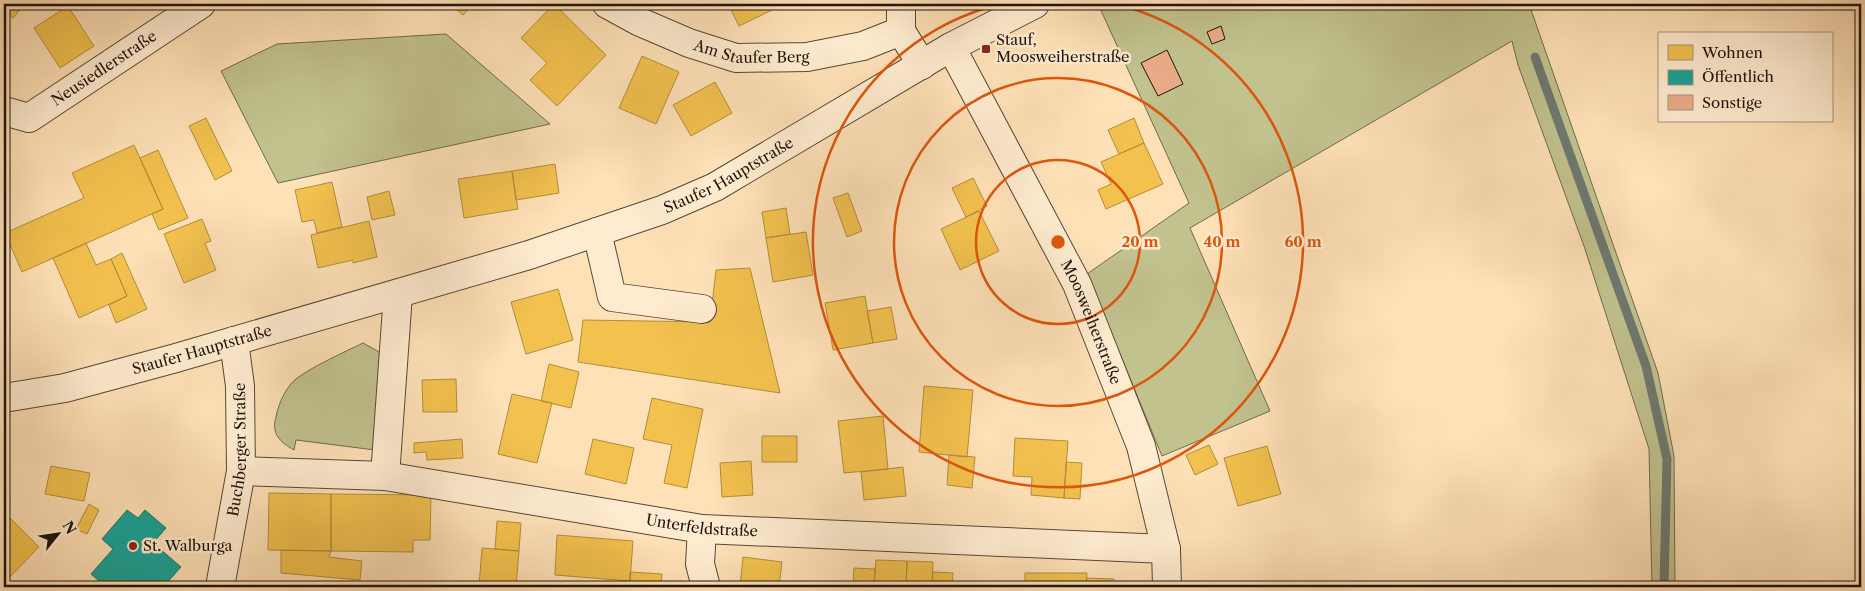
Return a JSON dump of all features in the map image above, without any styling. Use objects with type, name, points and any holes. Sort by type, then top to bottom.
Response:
[{"type":"street","name":"Neusiedlerstraße","points":[[4,111],[30,118],[201,4]]},
{"type":"street","name":"Am Staufer Berg","points":[[607,4],[640,22],[689,43],[736,58],[807,57],[863,46],[901,31]]},
{"type":"street","points":[[901,4],[901,31],[922,65]]},
{"type":"street","name":"Staufer Hauptstraße","points":[[4,398],[65,388],[234,341],[398,294],[662,210],[715,187],[951,47],[1035,4]]},
{"type":"street","name":"Moosweiherstraße","points":[[951,47],[1076,284],[1141,446],[1166,549],[1167,587]]},
{"type":"street","points":[[597,232],[612,297],[702,309]]},
{"type":"street","points":[[385,476],[398,294]]},
{"type":"street","name":"Buchberger Straße","points":[[220,587],[242,470],[240,386],[234,341]]},
{"type":"street","name":"Unterfeldstraße","points":[[242,470],[385,476],[702,529],[1166,549]]},
{"type":"street","points":[[702,529],[700,564],[706,587]]},
{"type":"green space","points":[[1098,4],[1529,4],[1658,373],[1674,456],[1675,587],[1652,587],[1649,449],[1585,249],[1518,65],[1512,41],[1190,228],[1270,411],[1162,456],[1087,274],[1189,203]]},
{"type":"green space","points":[[446,34],[550,124],[278,183],[221,71],[277,44]]},
{"type":"green space","points":[[363,343],[381,353],[375,450],[296,440],[294,450],[281,441],[276,433],[275,423],[281,400],[290,385],[313,368]]},
{"type":"building: Wohnen","points":[[4,4],[25,4],[13,18],[4,11]]},
{"type":"building: Wohnen","points":[[474,4],[463,15],[452,5]]},
{"type":"building: Wohnen","points":[[554,4],[606,55],[557,106],[530,80],[547,63],[521,38]]},
{"type":"building: Wohnen","points":[[728,4],[769,4],[772,10],[739,26]]},
{"type":"building: Wohnen","points":[[68,6],[94,46],[60,68],[34,28]]},
{"type":"building: Wohnen","points":[[642,56],[679,72],[656,124],[619,108]]},
{"type":"building: Wohnen","points":[[715,82],[732,113],[691,136],[673,105]]},
{"type":"building: Wohnen","points":[[206,118],[232,171],[215,180],[189,126]]},
{"type":"building: Wohnen","points":[[1134,118],[1144,143],[1119,154],[1108,130]]},
{"type":"building: Wohnen","points":[[1144,143],[1163,184],[1106,209],[1098,190],[1111,184],[1101,162]]},
{"type":"building: Wohnen","points":[[134,145],[163,209],[22,272],[5,233],[84,198],[72,173]]},
{"type":"building: Wohnen","points":[[158,150],[188,218],[159,230],[152,214],[163,209],[140,158]]},
{"type":"building: Wohnen","points":[[555,164],[559,193],[516,200],[512,171]]},
{"type":"building: Wohnen","points":[[512,171],[518,209],[464,218],[458,179]]},
{"type":"building: Wohnen","points":[[973,178],[987,206],[966,217],[952,188]]},
{"type":"building: Wohnen","points":[[332,182],[342,227],[317,233],[314,220],[302,222],[295,190]]},
{"type":"building: Wohnen","points":[[389,191],[395,215],[372,220],[367,197]]},
{"type":"building: Wohnen","points":[[848,193],[862,231],[847,237],[833,198]]},
{"type":"building: Wohnen","points":[[786,208],[790,234],[766,238],[762,212]]},
{"type":"building: Wohnen","points":[[979,211],[999,251],[960,270],[941,229]]},
{"type":"building: Wohnen","points":[[202,219],[211,241],[205,243],[216,270],[184,283],[164,234]]},
{"type":"building: Wohnen","points":[[369,221],[377,257],[318,268],[311,235]]},
{"type":"building: Wohnen","points":[[806,232],[813,275],[773,282],[766,238]]},
{"type":"building: Wohnen","points":[[86,243],[96,265],[111,259],[127,296],[79,318],[53,258]]},
{"type":"building: Wohnen","points":[[122,253],[147,309],[116,323],[109,305],[127,296],[111,259]]},
{"type":"building: Wohnen","points":[[750,268],[780,393],[578,362],[583,320],[710,322],[716,270]]},
{"type":"building: Wohnen","points":[[558,289],[573,340],[526,354],[511,302]]},
{"type":"building: Wohnen","points":[[865,296],[873,343],[833,350],[825,303]]},
{"type":"building: Wohnen","points":[[891,307],[897,339],[873,343],[867,311]]},
{"type":"building: Wohnen","points":[[549,364],[579,372],[571,408],[541,401]]},
{"type":"building: Wohnen","points":[[456,379],[457,412],[423,412],[422,380]]},
{"type":"building: Wohnen","points":[[924,386],[973,390],[967,457],[919,452]]},
{"type":"building: Wohnen","points":[[512,394],[552,403],[537,463],[498,454]]},
{"type":"building: Wohnen","points":[[652,398],[703,409],[687,488],[664,483],[672,445],[643,439]]},
{"type":"building: Wohnen","points":[[883,416],[888,469],[844,473],[838,421]]},
{"type":"building: Wohnen","points":[[762,436],[797,436],[797,462],[762,462]]},
{"type":"building: Wohnen","points":[[1015,438],[1068,441],[1064,498],[1031,495],[1032,477],[1013,476]]},
{"type":"building: Wohnen","points":[[462,439],[463,458],[427,460],[426,452],[414,453],[414,443]]},
{"type":"building: Wohnen","points":[[593,439],[634,448],[626,484],[585,474]]},
{"type":"building: Wohnen","points":[[1209,445],[1218,464],[1195,475],[1186,455]]},
{"type":"building: Wohnen","points":[[1267,446],[1281,494],[1238,506],[1224,458]]},
{"type":"building: Wohnen","points":[[949,455],[975,457],[972,488],[947,485]]},
{"type":"building: Wohnen","points":[[751,461],[753,495],[722,497],[720,463]]},
{"type":"building: Wohnen","points":[[1066,462],[1082,463],[1080,499],[1064,498]]},
{"type":"building: Wohnen","points":[[51,466],[90,473],[84,501],[45,494]]},
{"type":"building: Wohnen","points":[[903,467],[906,496],[864,500],[861,472]]},
{"type":"building: Wohnen","points":[[269,493],[331,494],[331,551],[268,550]]},
{"type":"building: Wohnen","points":[[331,494],[431,495],[430,540],[413,540],[413,552],[331,551]]},
{"type":"building: Wohnen","points":[[89,504],[99,510],[87,534],[76,529]]},
{"type":"building: Wohnen","points":[[10,518],[39,547],[4,583],[4,524]]},
{"type":"building: Wohnen","points":[[497,521],[521,523],[519,551],[495,549]]},
{"type":"building: Wohnen","points":[[557,535],[633,541],[630,581],[555,575]]},
{"type":"building: Wohnen","points":[[482,548],[519,551],[516,587],[479,586]]},
{"type":"building: Wohnen","points":[[281,550],[331,551],[329,557],[362,561],[360,580],[281,573]]},
{"type":"building: Wohnen","points":[[743,557],[782,562],[779,587],[740,587]]},
{"type":"building: Wohnen","points":[[876,560],[907,561],[906,587],[874,587]]},
{"type":"building: Wohnen","points":[[907,561],[933,562],[932,587],[906,587]]},
{"type":"building: Wohnen","points":[[854,568],[875,569],[874,587],[853,587]]},
{"type":"building: Wohnen","points":[[630,572],[662,574],[661,587],[629,587]]},
{"type":"building: Wohnen","points":[[933,572],[953,573],[952,587],[932,587]]},
{"type":"building: Wohnen","points":[[1025,573],[1087,573],[1086,587],[1025,587]]},
{"type":"building: Wohnen","points":[[1087,578],[1114,579],[1114,587],[1086,587]]},
{"type":"building: Wohnen","points":[[339,583],[364,587],[338,587]]},
{"type":"building: Öffentlich","name":"St. Walburga","points":[[127,510],[138,518],[145,510],[166,528],[153,543],[181,567],[163,587],[106,587],[91,574],[113,549],[102,539]]},
{"type":"building: Sonstige","points":[[1221,26],[1225,39],[1212,44],[1207,32]]},
{"type":"building: Sonstige","points":[[1167,50],[1183,84],[1158,96],[1141,63]]},
{"type":"waterway","points":[[1535,57],[1646,366],[1667,459],[1664,587]]},
{"type":"place","name":"Stauf, Moosweiherstraße","points":[[986,49]]},
{"type":"place","name":"St. Walburga","points":[[133,546]]}]
